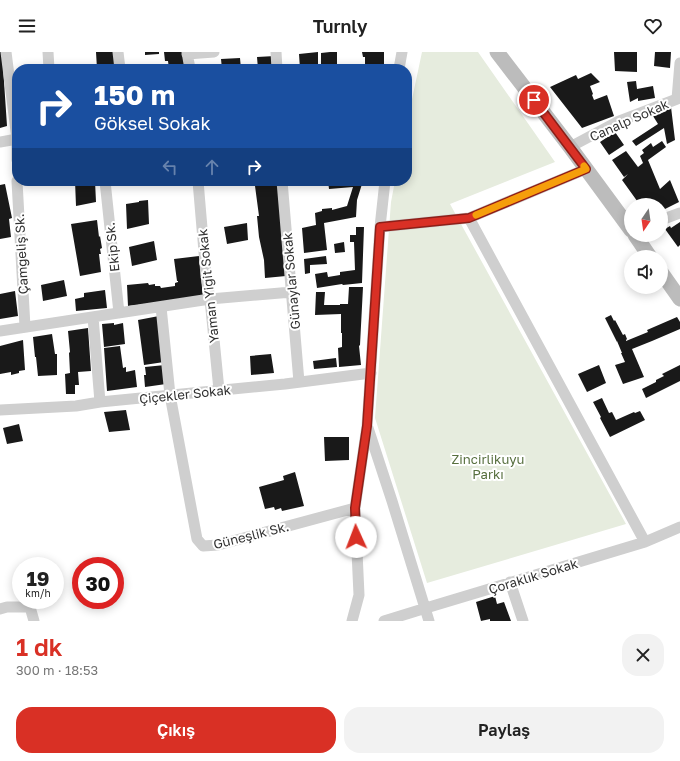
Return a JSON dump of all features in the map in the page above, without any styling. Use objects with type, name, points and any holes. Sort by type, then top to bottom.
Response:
[{"type":"street","points":[[6,52],[12,99]]},
{"type":"street","points":[[48,52],[49,64]]},
{"type":"street","points":[[118,52],[119,64]]},
{"type":"street","points":[[189,64],[187,53],[214,52]]},
{"type":"street","points":[[276,52],[276,64]]},
{"type":"street","points":[[400,64],[402,52]]},
{"type":"street","points":[[497,52],[624,221]]},
{"type":"street","name":"Canalp Sokak","points":[[570,147],[618,122],[677,99],[680,63]]},
{"type":"street","points":[[0,142],[12,140]]},
{"type":"street","points":[[380,227],[469,218],[586,169]]},
{"type":"street","name":"Çamgeliş Sk.","points":[[17,186],[24,327]]},
{"type":"street","name":"Ekip Sk.","points":[[106,186],[119,313]]},
{"type":"street","name":"Yaman Yiğit Sokak","points":[[198,186],[206,275],[210,299],[219,390]]},
{"type":"street","name":"Günaylar Sokak","points":[[282,186],[299,382]]},
{"type":"street","points":[[352,621],[359,595],[355,508],[367,426],[380,227],[384,186]]},
{"type":"street","points":[[668,217],[680,213]]},
{"type":"street","points":[[469,218],[645,542]]},
{"type":"street","points":[[668,282],[680,299]]},
{"type":"street","points":[[0,331],[210,299],[292,292]]},
{"type":"street","points":[[161,307],[170,395]]},
{"type":"street","points":[[93,317],[100,402]]},
{"type":"street","name":"Çiçekler Sokak","points":[[0,410],[76,406],[100,402],[299,382],[370,373]]},
{"type":"street","name":"Güneşlik Sk.","points":[[170,395],[197,539],[203,546],[218,545],[355,508]]},
{"type":"street","points":[[367,426],[429,621]]},
{"type":"street","name":"Çoraklık Sokak","points":[[384,621],[645,542],[680,528]]},
{"type":"street","points":[[510,582],[523,621]]},
{"type":"street","points":[[0,609],[7,607],[30,607],[34,621]]},
{"type":"green space","name":"Zincirlikuyu Parkı","points":[[422,52],[478,52],[555,162],[450,204],[626,524],[427,583],[375,418],[391,202],[394,186],[412,186],[412,99]]},
{"type":"building","points":[[0,52],[2,52],[7,126],[0,128]]},
{"type":"building","points":[[96,52],[116,52],[117,64],[97,64]]},
{"type":"building","points":[[145,52],[159,52],[159,54],[145,55]]},
{"type":"building","points":[[164,52],[187,52],[188,64],[168,64],[168,61],[165,61]]},
{"type":"building","points":[[318,52],[318,64],[300,64],[299,54]]},
{"type":"building","points":[[337,52],[337,64],[321,64],[321,53]]},
{"type":"building","points":[[362,52],[384,52],[384,64],[365,64],[365,57],[363,57]]},
{"type":"building","points":[[614,52],[637,52],[637,72],[615,71]]},
{"type":"building","points":[[655,52],[671,52],[670,68],[654,66]]},
{"type":"building","points":[[275,56],[275,64],[258,64],[257,57]]},
{"type":"building","points":[[240,58],[241,64],[222,64],[221,59]]},
{"type":"building","points":[[591,73],[600,82],[590,86],[594,100],[607,95],[614,116],[582,128],[550,87],[576,75],[578,79]]},
{"type":"building","points":[[636,81],[637,89],[653,86],[655,98],[638,101],[638,98],[630,102],[627,82]]},
{"type":"building","points":[[671,107],[675,140],[667,144],[664,128],[636,146],[632,141],[658,124],[653,116]]},
{"type":"building","points":[[615,132],[624,145],[609,155],[600,142]]},
{"type":"building","points":[[662,141],[666,147],[648,160],[660,189],[670,180],[679,202],[668,208],[668,198],[635,198],[622,180],[628,174],[624,177],[612,160],[626,151],[638,167],[643,163],[640,156],[644,153],[642,150],[651,143],[653,147]]},
{"type":"building","points":[[5,184],[12,218],[9,219],[11,237],[0,239],[0,185]]},
{"type":"building","points":[[75,186],[95,186],[96,202],[76,206]]},
{"type":"building","points":[[255,186],[279,186],[286,276],[265,278],[264,260],[259,237],[257,216],[259,216]]},
{"type":"building","points":[[329,186],[361,186],[357,200],[356,217],[324,223],[327,250],[304,253],[302,228],[316,225],[315,213],[322,211],[322,209],[332,208],[332,210],[347,206],[353,187],[329,189]]},
{"type":"building","points":[[148,200],[149,224],[127,229],[126,204]]},
{"type":"building","points":[[97,220],[102,248],[100,249],[101,254],[99,254],[101,272],[80,276],[71,224]]},
{"type":"building","points":[[680,222],[680,245],[678,247],[668,233],[668,227],[670,226],[671,228]]},
{"type":"building","points":[[247,223],[248,240],[227,244],[224,227]]},
{"type":"building","points":[[356,227],[364,227],[362,283],[342,284],[317,288],[315,274],[327,272],[328,277],[340,275],[340,272],[355,270],[354,242],[350,242],[350,235],[356,235]]},
{"type":"building","points":[[154,241],[157,260],[132,266],[129,247]]},
{"type":"building","points":[[344,242],[345,252],[335,253],[334,244]]},
{"type":"building","points":[[199,256],[203,298],[128,306],[127,285],[148,283],[149,285],[155,284],[155,286],[160,286],[161,288],[175,286],[175,283],[178,281],[174,259]]},
{"type":"building","points":[[326,256],[327,264],[310,265],[310,273],[305,274],[304,259]]},
{"type":"building","points":[[64,280],[67,296],[43,301],[41,285]]},
{"type":"building","points":[[349,287],[363,287],[359,346],[361,365],[339,367],[338,348],[342,347],[341,314],[315,315],[316,292],[325,292],[324,305],[348,304]]},
{"type":"building","points":[[105,290],[107,308],[76,311],[75,299],[84,297],[84,293]]},
{"type":"building","points":[[15,291],[18,316],[0,319],[0,294]]},
{"type":"building","points":[[611,315],[623,335],[625,334],[627,339],[626,341],[648,332],[647,330],[677,317],[680,322],[680,329],[632,349],[644,377],[623,384],[615,365],[625,362],[617,341],[605,318]]},
{"type":"building","points":[[159,316],[164,362],[144,365],[138,320]]},
{"type":"building","points":[[114,323],[114,325],[123,323],[125,344],[104,347],[102,324]]},
{"type":"building","points":[[88,328],[91,371],[78,372],[79,385],[75,385],[75,394],[66,394],[65,374],[70,373],[68,331]]},
{"type":"building","points":[[52,334],[55,354],[57,354],[57,375],[38,376],[33,337]]},
{"type":"building","points":[[23,340],[25,370],[11,375],[11,372],[0,374],[0,346]]},
{"type":"building","points":[[120,346],[123,368],[126,367],[126,372],[135,370],[137,387],[107,391],[104,348]]},
{"type":"building","points":[[271,354],[274,373],[251,375],[250,356]]},
{"type":"building","points":[[336,358],[337,367],[314,369],[313,361]]},
{"type":"building","points":[[165,365],[166,384],[145,387],[145,367]]},
{"type":"building","points":[[599,365],[606,383],[587,392],[578,374]]},
{"type":"building","points":[[680,365],[680,381],[646,398],[642,389],[664,376],[662,374]]},
{"type":"building","points":[[602,398],[609,413],[612,412],[616,420],[640,411],[645,420],[610,437],[593,402]]},
{"type":"building","points":[[126,410],[130,430],[109,432],[104,412]]},
{"type":"building","points":[[19,424],[23,441],[7,444],[3,428]]},
{"type":"building","points":[[324,437],[349,437],[349,460],[325,461]]},
{"type":"building","points":[[295,472],[304,506],[282,511],[281,508],[275,510],[274,507],[265,509],[259,487],[284,480],[283,476]]},
{"type":"building","points":[[495,596],[497,604],[504,602],[511,621],[490,621],[490,619],[481,621],[476,602]]},
{"type":"slow traffic","points":[[476,215],[586,169],[584,166]]},
{"type":"route","points":[[356,537],[355,508],[367,426],[380,227],[469,218],[586,169],[534,100]]}]
